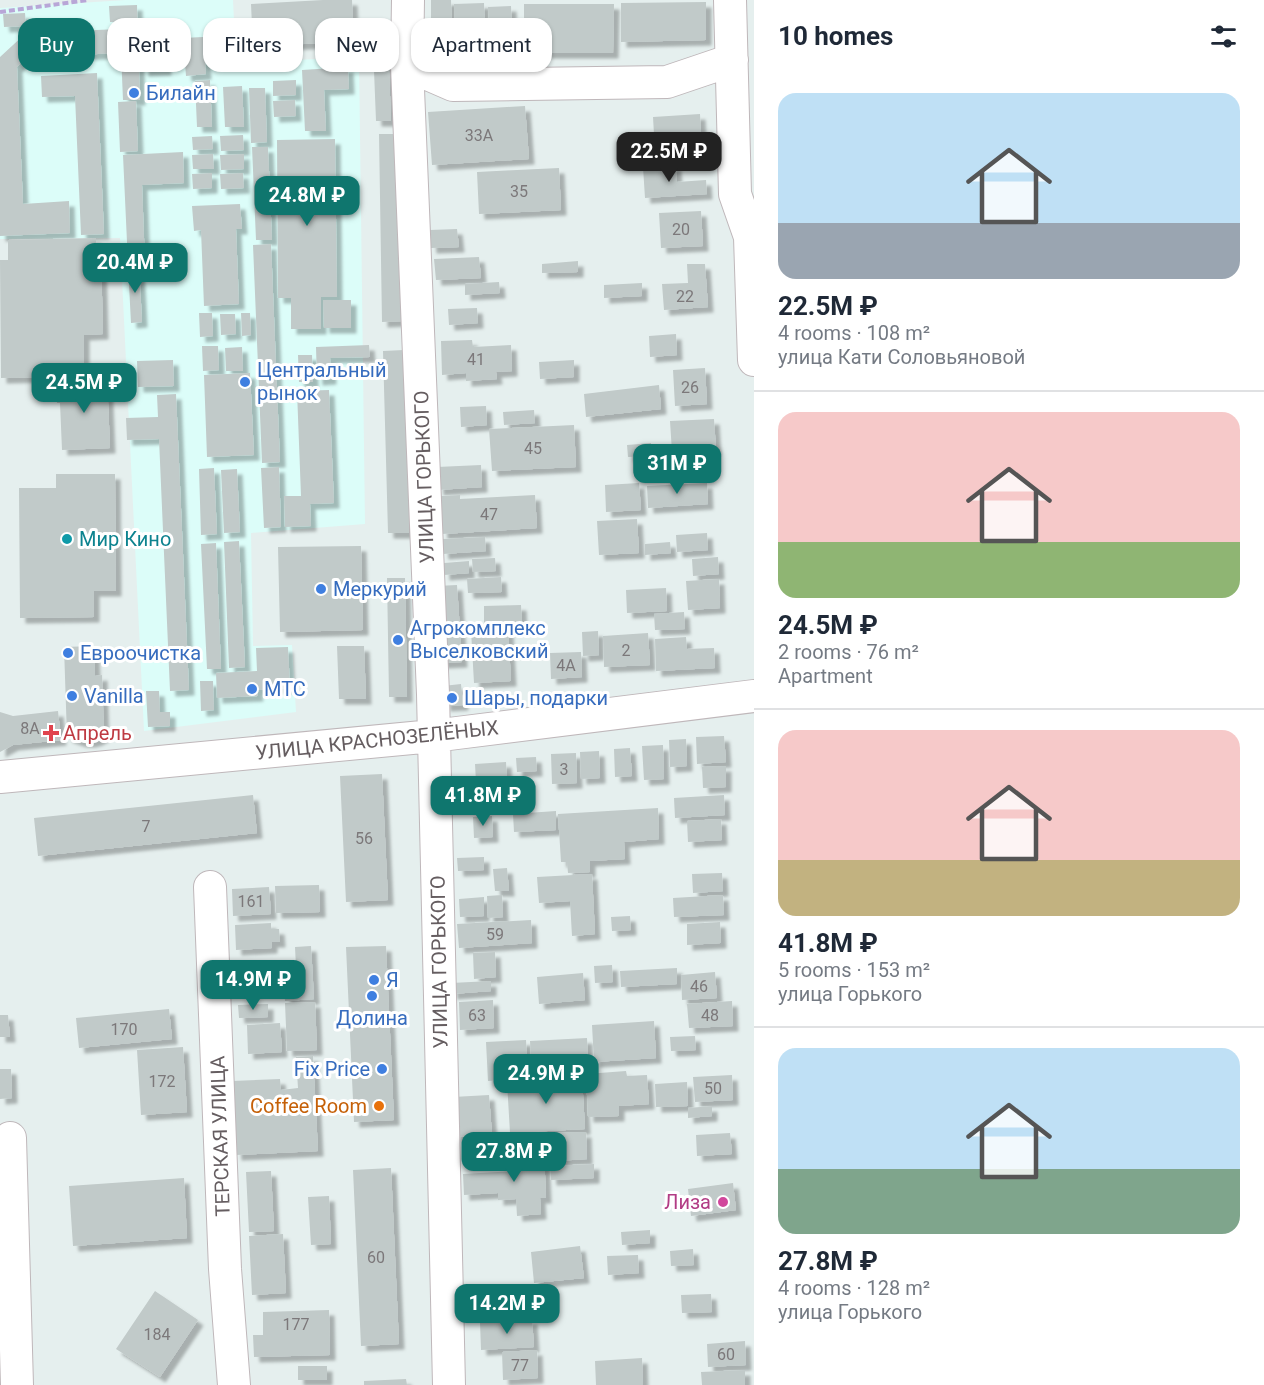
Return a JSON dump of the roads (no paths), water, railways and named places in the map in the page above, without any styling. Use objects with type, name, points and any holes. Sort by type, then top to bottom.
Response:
[{"type":"street","name":"УЛИЦА ГОРЬКОГО","points":[[408,0],[407,65],[434,736],[449,1385]]},
{"type":"street","points":[[730,0],[735,194],[752,237],[754,360]]},
{"type":"street","points":[[407,65],[453,85],[667,82],[732,60]]},
{"type":"street","name":"УЛИЦА КРАСНОЗЕЛЁНЫХ","points":[[0,777],[434,736],[754,696]]},
{"type":"street","name":"ТЕРСКАЯ УЛИЦА","points":[[210,887],[225,1269],[234,1385]]},
{"type":"street","points":[[10,1138],[17,1385]]},
{"type":"place","name":"Билайн","points":[[134,93]]},
{"type":"place","name":"Центральный рынок","points":[[245,382]]},
{"type":"place","name":"Мир Кино","points":[[67,539]]},
{"type":"place","name":"Меркурий","points":[[321,589]]},
{"type":"place","name":"Агрокомплекс Выселковский","points":[[398,640]]},
{"type":"place","name":"Евроочистка","points":[[68,653]]},
{"type":"place","name":"МТС","points":[[252,689]]},
{"type":"place","name":"Vanilla","points":[[72,696]]},
{"type":"place","name":"Шары, подарки","points":[[452,698]]},
{"type":"place","name":"Апрель","points":[[51,733]]},
{"type":"place","name":"Я","points":[[374,980]]},
{"type":"place","name":"Долина","points":[[372,996]]},
{"type":"place","name":"Fix Price","points":[[382,1069]]},
{"type":"place","name":"Coffee Room","points":[[379,1106]]},
{"type":"place","name":"Лиза","points":[[723,1202]]}]
